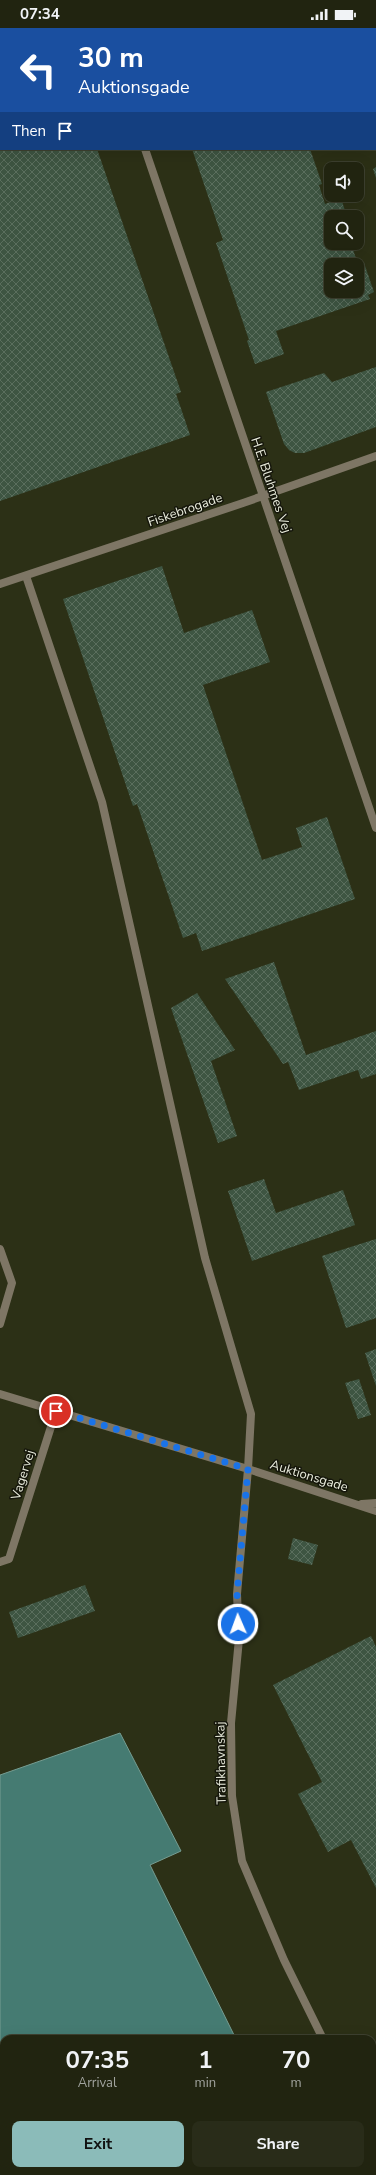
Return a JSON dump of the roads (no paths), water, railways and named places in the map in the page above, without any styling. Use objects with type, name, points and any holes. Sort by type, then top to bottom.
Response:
[{"type":"street","name":"H.E. Bluhmes Vej","points":[[145,150],[376,828]]},
{"type":"street","name":"Fiskebrogade","points":[[0,584],[376,456]]},
{"type":"street","name":"Trafikhavnskaj","points":[[26,576],[102,802],[205,1258],[251,1414],[248,1469],[237,1594],[239,1639],[232,1724],[232,1796],[242,1861],[284,1960],[321,2035]]},
{"type":"street","points":[[0,1249],[12,1284],[0,1324]]},
{"type":"street","name":"Auktionsgade","points":[[0,1394],[248,1469],[359,1504],[376,1511]]},
{"type":"street","name":"Vagervej","points":[[0,1562],[9,1559],[56,1411]]},
{"type":"street","name":"Auktionsgade","points":[[359,1504],[376,1502]]},
{"type":"water","points":[[120,1733],[181,1851],[150,1865],[234,2035],[0,2035],[0,1775]]}]
